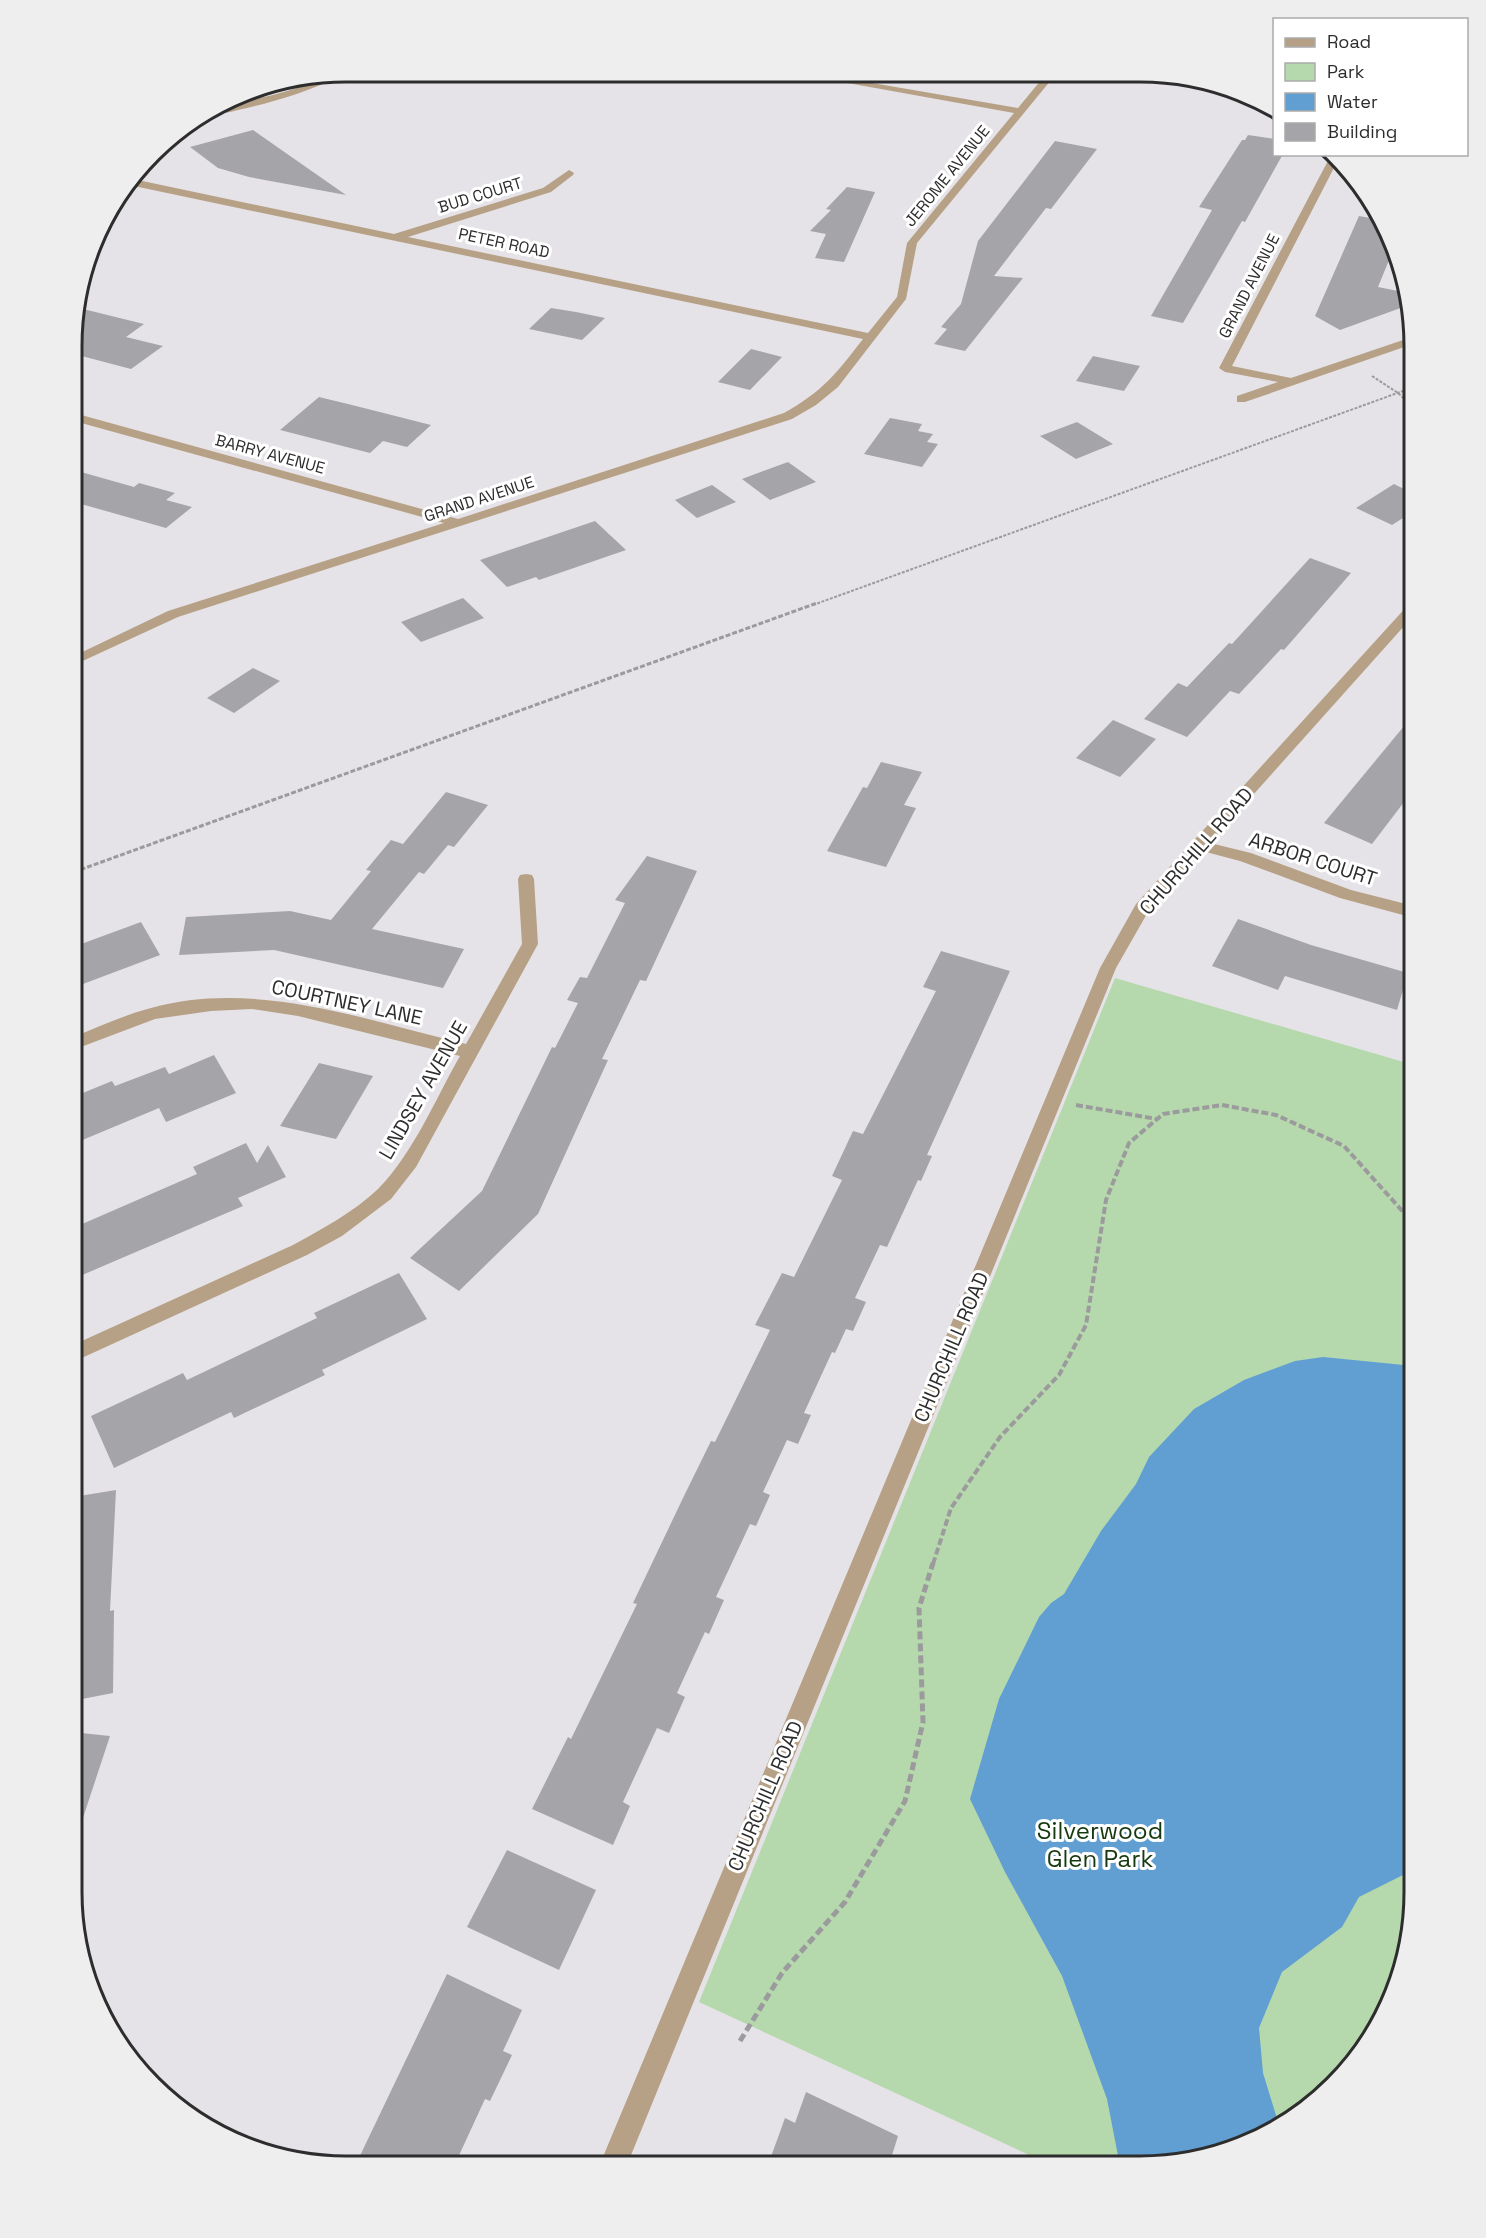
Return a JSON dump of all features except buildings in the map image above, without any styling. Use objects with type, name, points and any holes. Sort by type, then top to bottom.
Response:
[{"type":"street","points":[[849,82],[1019,111]]},
{"type":"street","name":"JEROME AVENUE","points":[[870,337],[902,297],[912,243],[1044,82]]},
{"type":"street","points":[[236,107],[276,99],[316,85]]},
{"type":"street","name":"GRAND AVENUE","points":[[1295,382],[1225,368],[1331,165]]},
{"type":"street","name":"BUD COURT","points":[[394,238],[547,190],[569,173]]},
{"type":"street","name":"PETER ROAD","points":[[139,184],[870,337]]},
{"type":"street","name":"GRAND AVENUE","points":[[82,657],[173,614],[788,416],[812,402],[834,384],[870,337]]},
{"type":"street","points":[[1241,399],[1351,363],[1404,343]]},
{"type":"street","name":"BARRY AVENUE","points":[[82,419],[458,523]]},
{"type":"street","name":"CHURCHILL ROAD","points":[[616,2156],[1108,968],[1142,908],[1404,619]]},
{"type":"street","name":"ARBOR COURT","points":[[1199,845],[1245,857],[1346,894],[1404,909]]},
{"type":"street","name":"LINDSEY AVENUE","points":[[82,1350],[300,1250],[358,1216],[384,1194],[411,1162],[530,944],[526,879]]},
{"type":"street","name":"COURTNEY LANE","points":[[82,1041],[153,1013],[211,1005],[252,1003],[298,1010],[472,1052]]},
{"type":"path","points":[[1351,363],[1404,399]]},
{"type":"path","points":[[82,869],[1404,391]]},
{"type":"path","points":[[1053,1101],[1158,1119]]},
{"type":"path","points":[[740,2041],[782,1973],[845,1902],[905,1801],[922,1722],[919,1608],[951,1508],[1000,1437],[1059,1375],[1086,1325],[1106,1200],[1129,1143],[1163,1114],[1222,1105],[1276,1115],[1344,1146],[1404,1213]]},
{"type":"green space","name":"Silverwood Glen Park","points":[[1115,978],[1404,1062],[1403,1909],[1394,1960],[1383,1992],[1368,2023],[1349,2052],[1326,2078],[1286,2111],[1256,2128],[1224,2141],[1191,2150],[1157,2155],[1026,2156],[1027,2154],[699,2002]]},
{"type":"water","points":[[1323,1357],[1404,1365],[1404,1874],[1359,1897],[1342,1927],[1282,1972],[1259,2028],[1263,2073],[1276,2117],[1240,2135],[1208,2146],[1157,2155],[1118,2156],[1107,2099],[1062,1976],[1005,1872],[970,1799],[999,1699],[1039,1617],[1051,1603],[1064,1594],[1101,1531],[1136,1484],[1149,1457],[1194,1409],[1244,1380],[1295,1361]]}]
